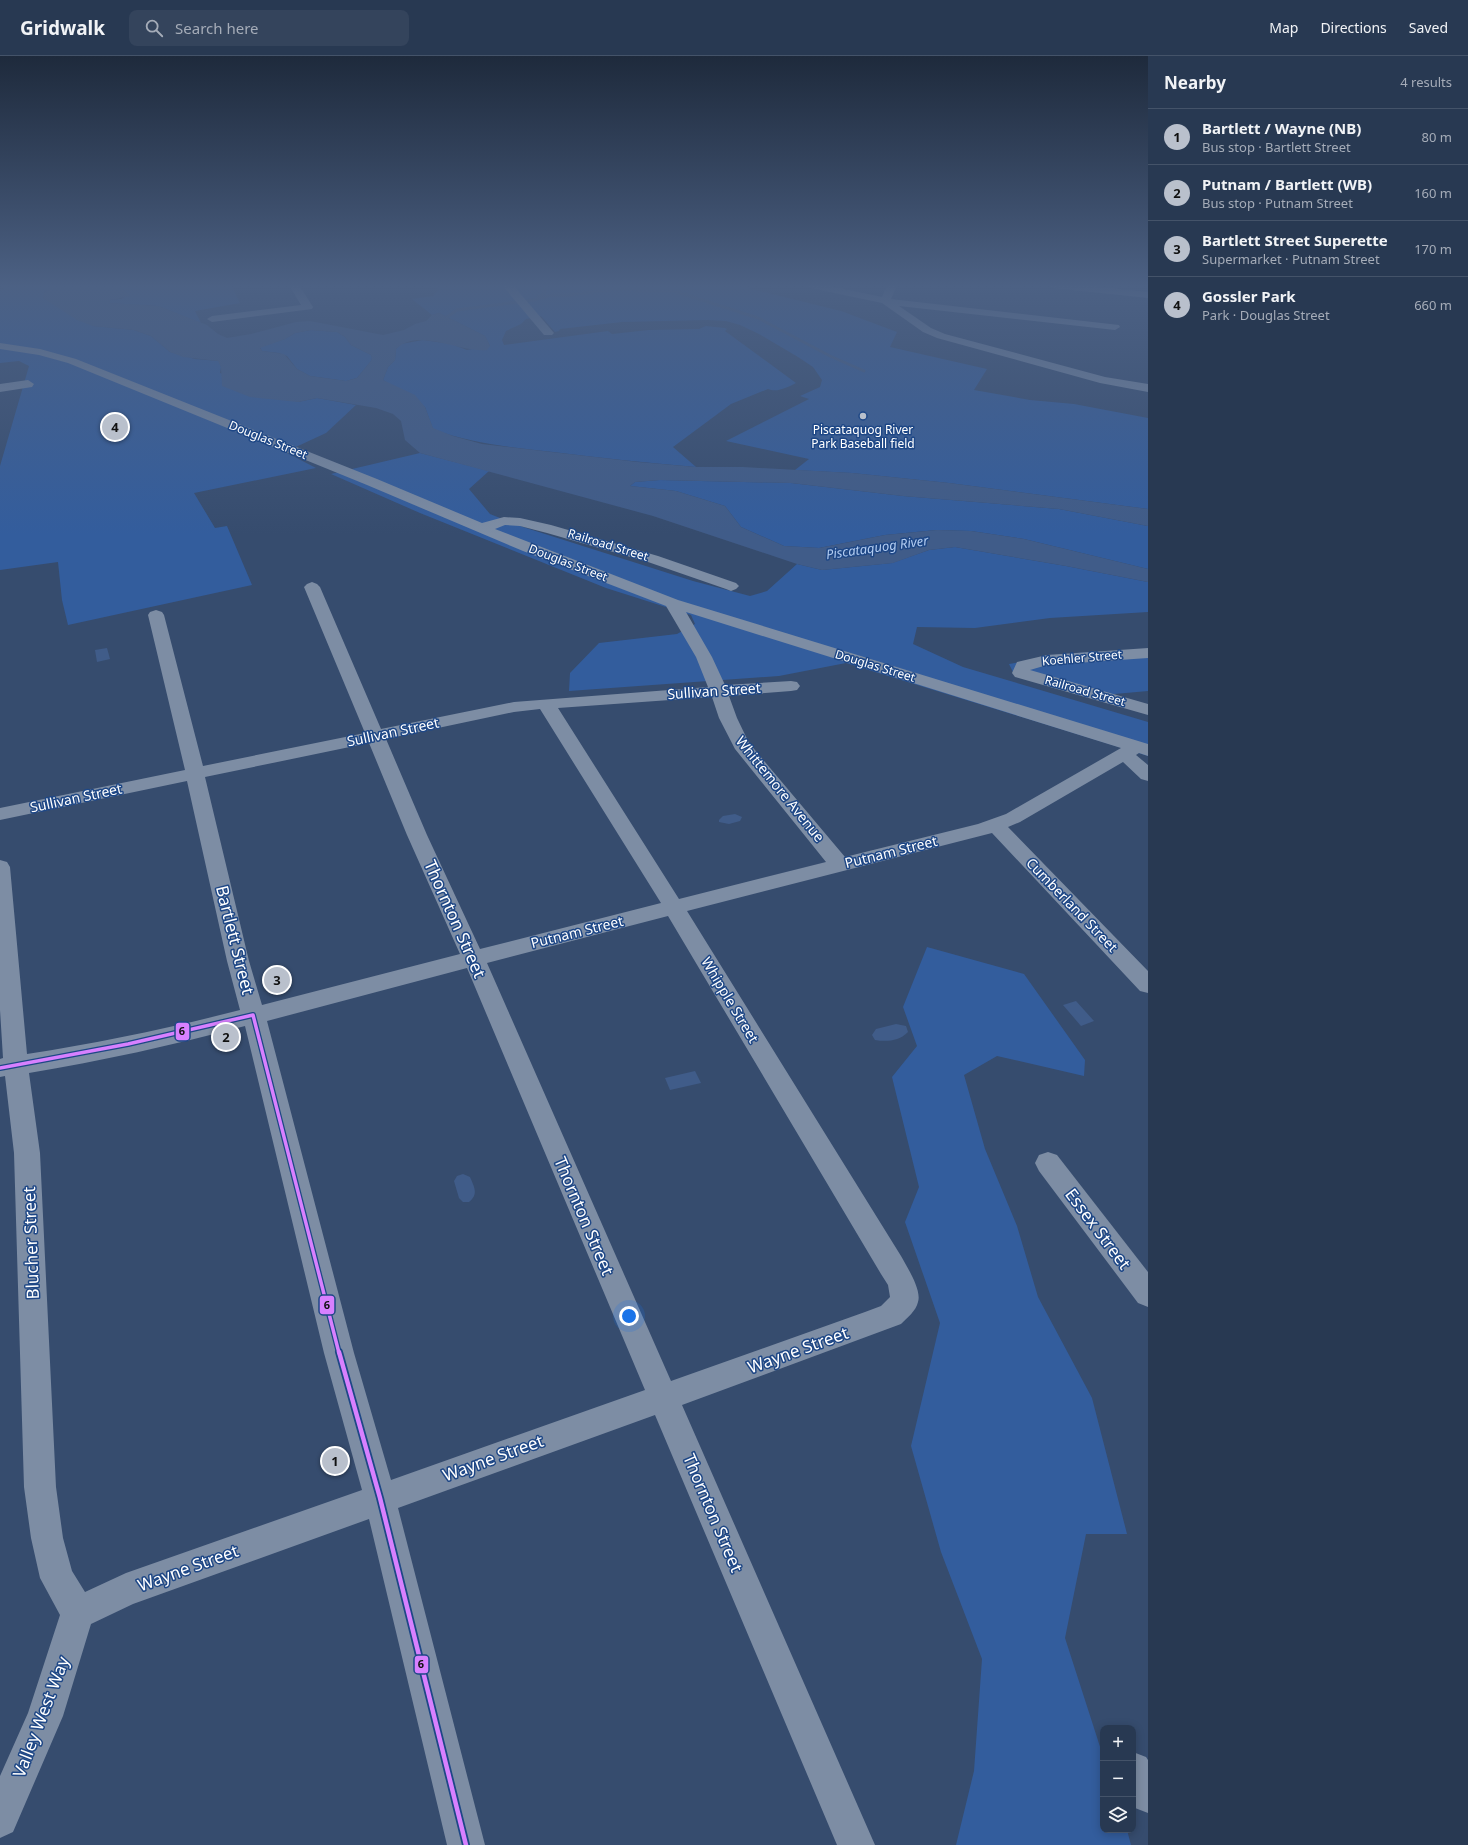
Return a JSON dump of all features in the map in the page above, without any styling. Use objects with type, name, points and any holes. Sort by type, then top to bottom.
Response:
[{"type":"street","name":"Douglas Street","points":[[90,368],[528,548],[672,603],[1136,750]]},
{"type":"street","points":[[1061,368],[1104,380],[1148,388]]},
{"type":"street","points":[[0,388],[28,384]]},
{"type":"street","name":"Railroad Street","points":[[482,528],[504,521],[520,522],[543,527],[646,557],[731,586]]},
{"type":"street","name":"Thornton Street","points":[[312,587],[417,835],[473,958],[856,1845]]},
{"type":"street","name":"Whittemore Avenue","points":[[672,603],[704,657],[728,718],[741,745],[840,865]]},
{"type":"street","name":"Bartlett Street","points":[[156,615],[194,773],[206,814],[238,961],[339,1352],[380,1498],[466,1845]]},
{"type":"street","name":"Koehler Street","points":[[1021,673],[1023,666],[1047,660],[1148,653]]},
{"type":"street","name":"Railroad Street","points":[[1021,673],[1148,710]]},
{"type":"street","name":"Sullivan Street","points":[[0,814],[514,707],[549,703],[792,686]]},
{"type":"street","name":"Whipple Street","points":[[549,703],[548,710],[673,907],[891,1265],[901,1284],[906,1301]]},
{"type":"street","points":[[1136,750],[1148,776]]},
{"type":"street","name":"Putnam Street","points":[[8,1067],[86,1054],[185,1034],[473,958],[995,825],[1013,818],[1136,750]]},
{"type":"street","name":"Cumberland Street","points":[[995,825],[1148,985]]},
{"type":"street","name":"Blucher Street","points":[[0,867],[8,1067],[27,1153],[40,1487],[47,1538],[57,1578],[78,1613]]},
{"type":"street","name":"Essex Street","points":[[1048,1163],[1148,1294]]},
{"type":"street","name":"Wayne Street","points":[[78,1613],[126,1590],[869,1324],[891,1315],[906,1301]]},
{"type":"street","name":"Valley West Way","points":[[0,1819],[45,1716],[78,1613]]},
{"type":"street","points":[[1136,1775],[1148,1795]]},
{"type":"shaded area","points":[[28,368],[221,368],[220,373],[298,402],[317,398],[356,405],[326,433],[285,452],[316,468],[194,493],[215,528],[227,526],[252,585],[68,625],[62,600],[58,562],[0,570],[0,466]]},
{"type":"shaded area","points":[[365,368],[357,378],[346,381],[310,376],[297,369]]},
{"type":"shaded area","points":[[387,368],[776,368],[796,383],[779,390],[768,389],[731,404],[673,447],[696,467],[507,446],[477,442],[462,438],[433,429],[425,407],[383,380]]},
{"type":"shaded area","points":[[814,368],[985,368],[987,369],[974,390],[1030,400],[1074,404],[1148,418],[1148,509],[949,483],[852,473],[795,470],[809,459],[726,441],[809,399],[800,396],[820,387],[822,380]]},
{"type":"shaded area","points":[[420,453],[489,471],[469,489],[490,514],[523,527],[693,581],[750,596],[767,591],[797,564],[822,570],[892,563],[929,550],[955,547],[1148,582],[1148,612],[1050,618],[975,628],[917,627],[913,644],[963,667],[1148,722],[1148,756],[846,663],[779,676],[569,691],[570,673],[599,643],[677,634],[695,624],[691,615],[606,588],[420,513],[331,474]]},
{"type":"shaded area","points":[[660,480],[791,483],[903,496],[1059,509],[1148,526],[1148,569],[1024,539],[971,531],[937,530],[885,535],[819,548],[784,546],[741,527],[725,506],[676,491],[630,486],[635,482]]},
{"type":"shaded area","points":[[1148,649],[1148,691],[1092,696],[1014,674],[1009,664],[1077,653]]},
{"type":"shaded area","points":[[927,947],[1024,974],[1085,1060],[1084,1076],[997,1056],[964,1075],[985,1149],[1017,1226],[1038,1297],[1092,1398],[1127,1534],[1086,1534],[1065,1638],[1100,1747],[1100,1833],[1128,1833],[1131,1845],[956,1845],[974,1771],[982,1659],[941,1552],[911,1446],[940,1323],[905,1222],[919,1187],[892,1077],[917,1046],[903,1007]]},
{"type":"water","name":"Piscataquog River","points":[[221,368],[297,368],[310,376],[346,381],[357,378],[365,368],[387,368],[383,380],[415,395],[425,407],[433,428],[453,436],[482,444],[638,462],[696,467],[743,467],[852,473],[949,483],[1148,509],[1148,526],[1059,509],[903,496],[791,483],[660,480],[635,482],[630,486],[676,491],[725,506],[741,527],[784,546],[819,548],[885,535],[937,530],[971,531],[1024,539],[1148,569],[1148,582],[955,547],[929,550],[893,563],[822,570],[797,564],[653,516],[420,453],[405,440],[401,421],[393,414],[376,408],[317,398],[298,402],[250,397],[222,386]]},
{"type":"water","points":[[107,648],[110,659],[97,662],[95,650]]},
{"type":"water","points":[[735,814],[742,817],[740,821],[729,824],[719,822],[723,816]]},
{"type":"water","points":[[1076,1001],[1094,1021],[1081,1026],[1063,1005]]},
{"type":"water","points":[[896,1024],[906,1026],[908,1032],[897,1039],[888,1041],[875,1040],[872,1035],[876,1029]]},
{"type":"water","points":[[695,1071],[701,1083],[670,1090],[665,1078]]},
{"type":"water","points":[[463,1174],[470,1177],[475,1190],[474,1196],[469,1202],[463,1202],[459,1198],[454,1181],[457,1176]]},
{"type":"waterway","points":[[858,368],[864,371]]},
{"type":"transit line","name":"6","points":[[0,1068],[128,1044],[253,1015],[339,1353],[380,1498],[466,1845]]},
{"type":"place","name":"Piscataquog River Park Baseball field","points":[[863,416]]},
{"type":"place","name":"Gossler Park","points":[[115,427]]},
{"type":"place","name":"Bartlett Street Superette","points":[[277,980]]},
{"type":"place","name":"Putnam / Bartlett (WB)","points":[[226,1037]]},
{"type":"place","name":"Bartlett / Wayne (NB)","points":[[335,1461]]}]
